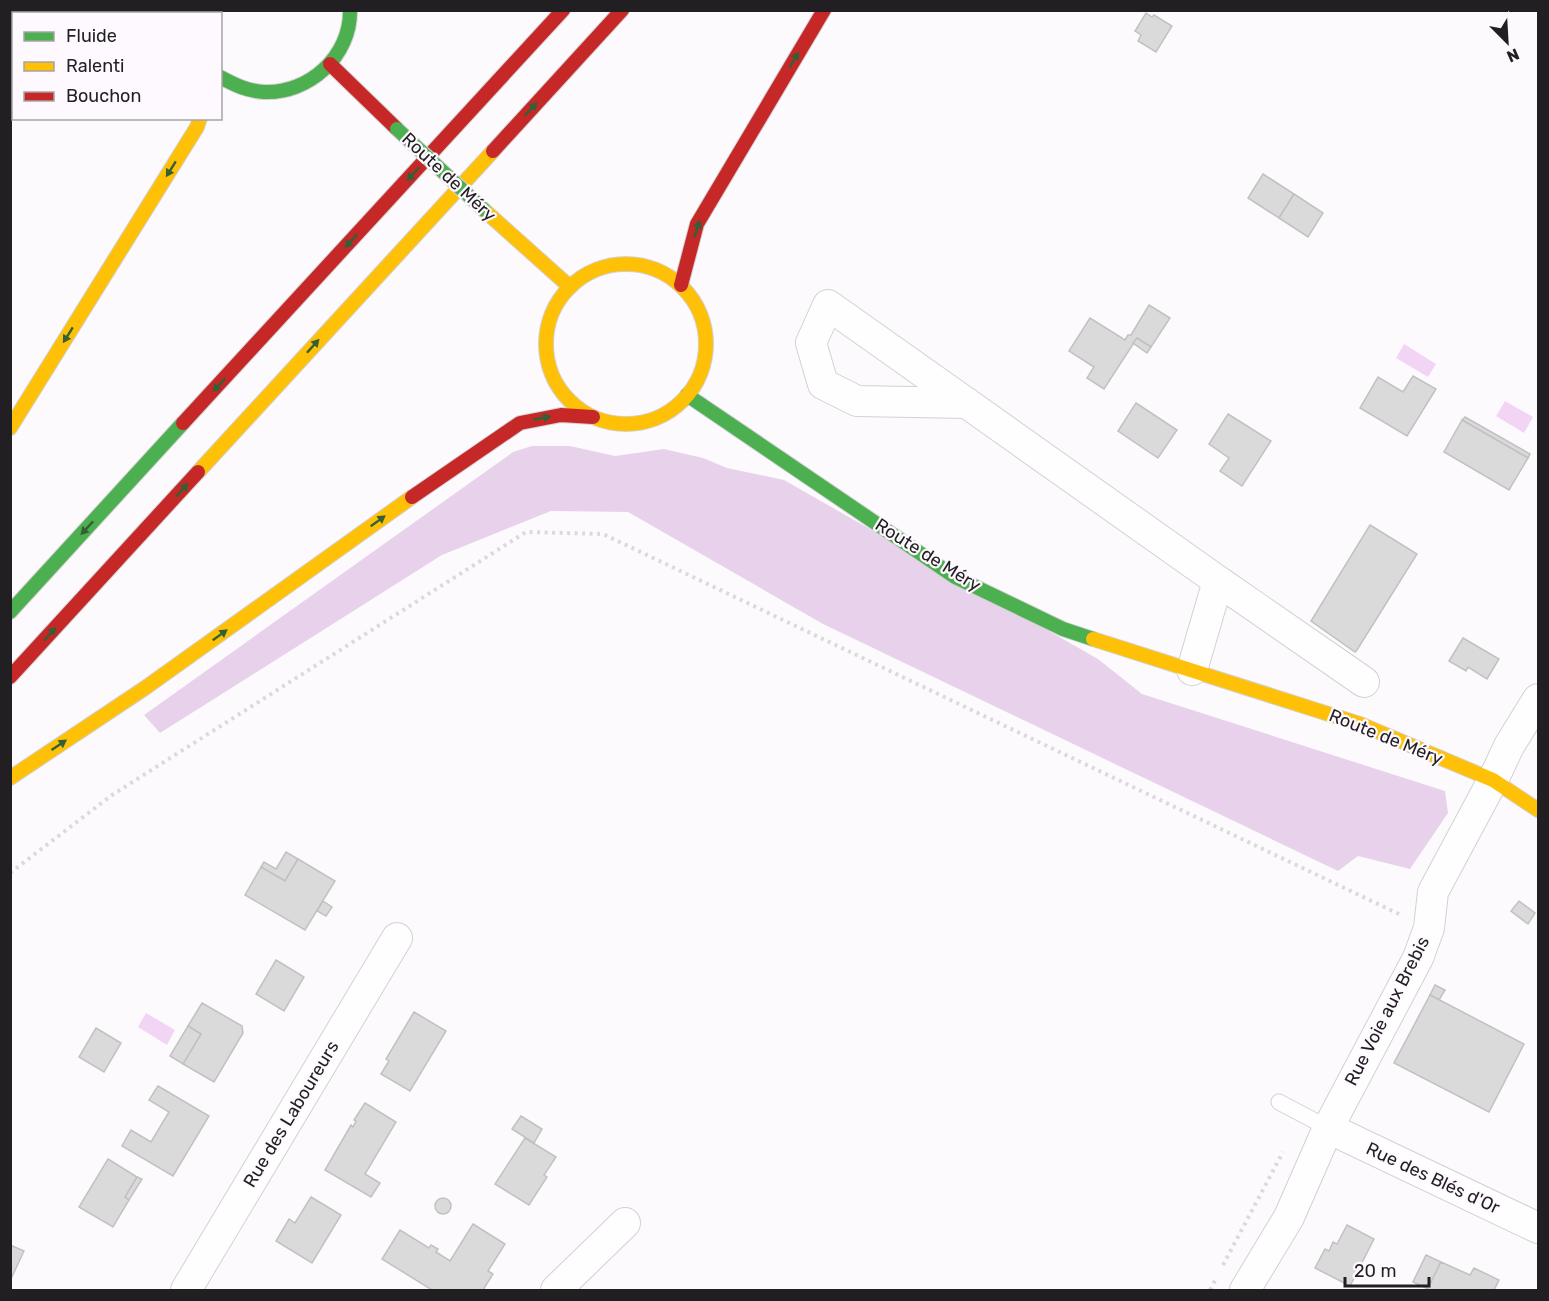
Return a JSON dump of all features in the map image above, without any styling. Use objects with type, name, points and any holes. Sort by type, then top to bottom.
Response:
[{"type":"main road","points":[[222,78],[239,87],[263,92],[288,90],[311,81],[330,64],[344,42],[350,10]]},
{"type":"main road","points":[[10,612],[563,10]]},
{"type":"main road","points":[[10,677],[622,10]]},
{"type":"main road","points":[[681,285],[697,224],[824,10]]},
{"type":"main road","name":"Route de Méry","points":[[330,64],[484,210],[570,287]]},
{"type":"main road","points":[[10,428],[191,137],[199,120]]},
{"type":"main road","points":[[10,778],[145,688],[412,497],[520,423],[561,415],[593,417],[618,424],[644,422],[668,412],[687,395],[700,375],[706,351],[704,327],[696,304],[681,285],[661,272],[638,264],[614,264],[590,272],[570,287],[554,308],[547,332],[547,358],[556,383],[572,403],[593,417]]},
{"type":"main road","name":"Route de Méry","points":[[687,395],[955,577],[1063,628],[1360,724],[1493,780],[1539,810]]},
{"type":"street","points":[[966,403],[857,401],[823,384],[811,343],[828,304],[1364,682]]},
{"type":"street","points":[[1192,670],[1218,581]]},
{"type":"street","name":"Rue Voie aux Brebis","points":[[1245,1290],[1289,1218],[1328,1128],[1418,958],[1429,928],[1433,892],[1509,746],[1539,699]]},
{"type":"street","name":"Rue des Laboureurs","points":[[186,1290],[397,938]]},
{"type":"street","name":"Rue des Blés d'Or","points":[[1328,1128],[1539,1228]]},
{"type":"street","points":[[556,1290],[625,1223]]},
{"type":"lane","points":[[1280,1102],[1328,1128]]},
{"type":"path","points":[[10,873],[112,795],[526,532],[603,534],[1429,928]]},
{"type":"shaded area","points":[[1404,344],[1436,364],[1428,377],[1396,358]]},
{"type":"shaded area","points":[[1505,401],[1533,417],[1524,433],[1496,416]]},
{"type":"shaded area","points":[[532,446],[570,446],[615,456],[664,449],[703,458],[727,468],[784,480],[1098,659],[1142,694],[1445,791],[1448,813],[1410,869],[1358,856],[1338,871],[823,624],[628,512],[551,511],[442,555],[160,733],[144,715],[513,452]]},
{"type":"shaded area","points":[[146,1013],[175,1030],[167,1045],[138,1027]]},
{"type":"building","points":[[1146,13],[1172,26],[1156,52],[1138,41],[1141,35],[1135,31]]},
{"type":"building","points":[[1263,174],[1294,194],[1279,218],[1248,198]]},
{"type":"building","points":[[1294,194],[1323,213],[1308,237],[1279,218]]},
{"type":"building","points":[[1149,305],[1170,318],[1151,347],[1137,338],[1104,389],[1087,378],[1094,367],[1069,351],[1090,318],[1125,340],[1128,335],[1131,335]]},
{"type":"building","points":[[1137,338],[1151,347],[1147,353],[1133,343]]},
{"type":"building","points":[[1413,376],[1436,389],[1407,436],[1360,408],[1378,377],[1403,392]]},
{"type":"building","points":[[1136,403],[1177,430],[1158,458],[1118,431]]},
{"type":"building","points":[[1228,414],[1271,441],[1242,486],[1220,471],[1229,458],[1209,444]]},
{"type":"building","points":[[1465,417],[1530,454],[1528,458],[1462,420]]},
{"type":"building","points":[[1462,420],[1528,458],[1509,490],[1444,452]]},
{"type":"building","points":[[1370,525],[1417,554],[1355,652],[1311,621]]},
{"type":"building","points":[[1463,638],[1499,659],[1487,679],[1468,667],[1466,671],[1449,661]]},
{"type":"building","points":[[286,852],[298,859],[285,881],[261,867],[264,862],[276,869]]},
{"type":"building","points":[[298,859],[335,881],[305,930],[245,895],[261,867],[285,881]]},
{"type":"building","points":[[323,901],[332,907],[326,916],[317,911]]},
{"type":"building","points":[[1519,901],[1535,913],[1528,924],[1511,911]]},
{"type":"building","points":[[276,960],[304,977],[284,1011],[256,994]]},
{"type":"building","points":[[1435,985],[1445,990],[1439,1000],[1430,995]]},
{"type":"building","points":[[1430,995],[1524,1044],[1489,1112],[1394,1063]]},
{"type":"building","points":[[202,1003],[242,1026],[243,1033],[214,1082],[183,1064],[201,1034],[188,1026]]},
{"type":"building","points":[[414,1012],[446,1031],[410,1091],[381,1074],[389,1061],[386,1059]]},
{"type":"building","points":[[188,1026],[201,1034],[183,1064],[170,1056]]},
{"type":"building","points":[[96,1028],[121,1043],[104,1072],[79,1057]]},
{"type":"building","points":[[158,1086],[209,1116],[173,1176],[122,1146],[131,1130],[151,1142],[169,1112],[149,1100]]},
{"type":"building","points":[[365,1103],[396,1122],[365,1174],[380,1183],[371,1197],[325,1170],[351,1125],[353,1127],[356,1121],[354,1120]]},
{"type":"building","points":[[521,1116],[542,1129],[534,1143],[512,1129]]},
{"type":"building","points":[[525,1138],[556,1157],[544,1175],[547,1177],[529,1205],[495,1184]]},
{"type":"building","points":[[108,1159],[137,1177],[125,1197],[129,1200],[113,1227],[79,1207]]},
{"type":"building","points":[[137,1177],[142,1179],[129,1200],[125,1197]]},
{"type":"building","points":[[311,1197],[341,1215],[312,1263],[276,1241],[289,1219],[295,1223]]},
{"type":"building","points":[[440,1198],[446,1198],[451,1206],[449,1212],[440,1214],[435,1209],[435,1203]]},
{"type":"building","points":[[473,1224],[505,1244],[488,1271],[493,1274],[483,1290],[432,1290],[382,1259],[400,1230],[429,1248],[431,1245],[438,1249],[436,1252],[450,1261]]},
{"type":"building","points":[[1347,1225],[1374,1239],[1350,1286],[1315,1268],[1325,1249],[1329,1251],[1333,1242],[1337,1244]]},
{"type":"building","points":[[10,1245],[24,1251],[10,1281]]},
{"type":"building","points":[[1426,1255],[1441,1262],[1428,1289],[1413,1282]]},
{"type":"building","points":[[1441,1262],[1470,1275],[1474,1268],[1499,1280],[1494,1290],[1427,1290]]},
{"type":"traffic: fast","points":[[222,78],[241,87],[264,92],[281,91],[311,79],[335,57],[348,27],[350,10]]},
{"type":"traffic: fast","points":[[397,129],[484,210]]},
{"type":"traffic: fast","points":[[687,395],[955,577],[1063,629],[1093,639]]},
{"type":"traffic: fast","points":[[10,612],[183,423]]},
{"type":"traffic: slow","points":[[10,428],[199,120]]},
{"type":"traffic: slow","points":[[198,472],[493,151]]},
{"type":"traffic: slow","points":[[484,210],[570,287]]},
{"type":"traffic: slow","points":[[626,264],[656,271],[670,278],[682,288],[692,300],[699,314],[706,344],[699,374],[692,388],[682,400],[670,410],[656,417],[626,424],[596,417],[582,410],[570,400],[560,388],[553,374],[546,344],[553,314],[560,300],[570,288],[582,278],[596,271],[626,264]]},
{"type":"traffic: slow","points":[[10,778],[145,688],[412,497]]},
{"type":"traffic: slow","points":[[1093,639],[1360,724],[1493,780],[1538,810]]},
{"type":"traffic: jam","points":[[183,423],[563,10]]},
{"type":"traffic: jam","points":[[493,151],[622,10]]},
{"type":"traffic: jam","points":[[681,285],[697,224],[824,10]]},
{"type":"traffic: jam","points":[[330,64],[397,129]]},
{"type":"traffic: jam","points":[[412,497],[520,423],[561,415],[593,417]]},
{"type":"traffic: jam","points":[[10,677],[198,472]]}]
